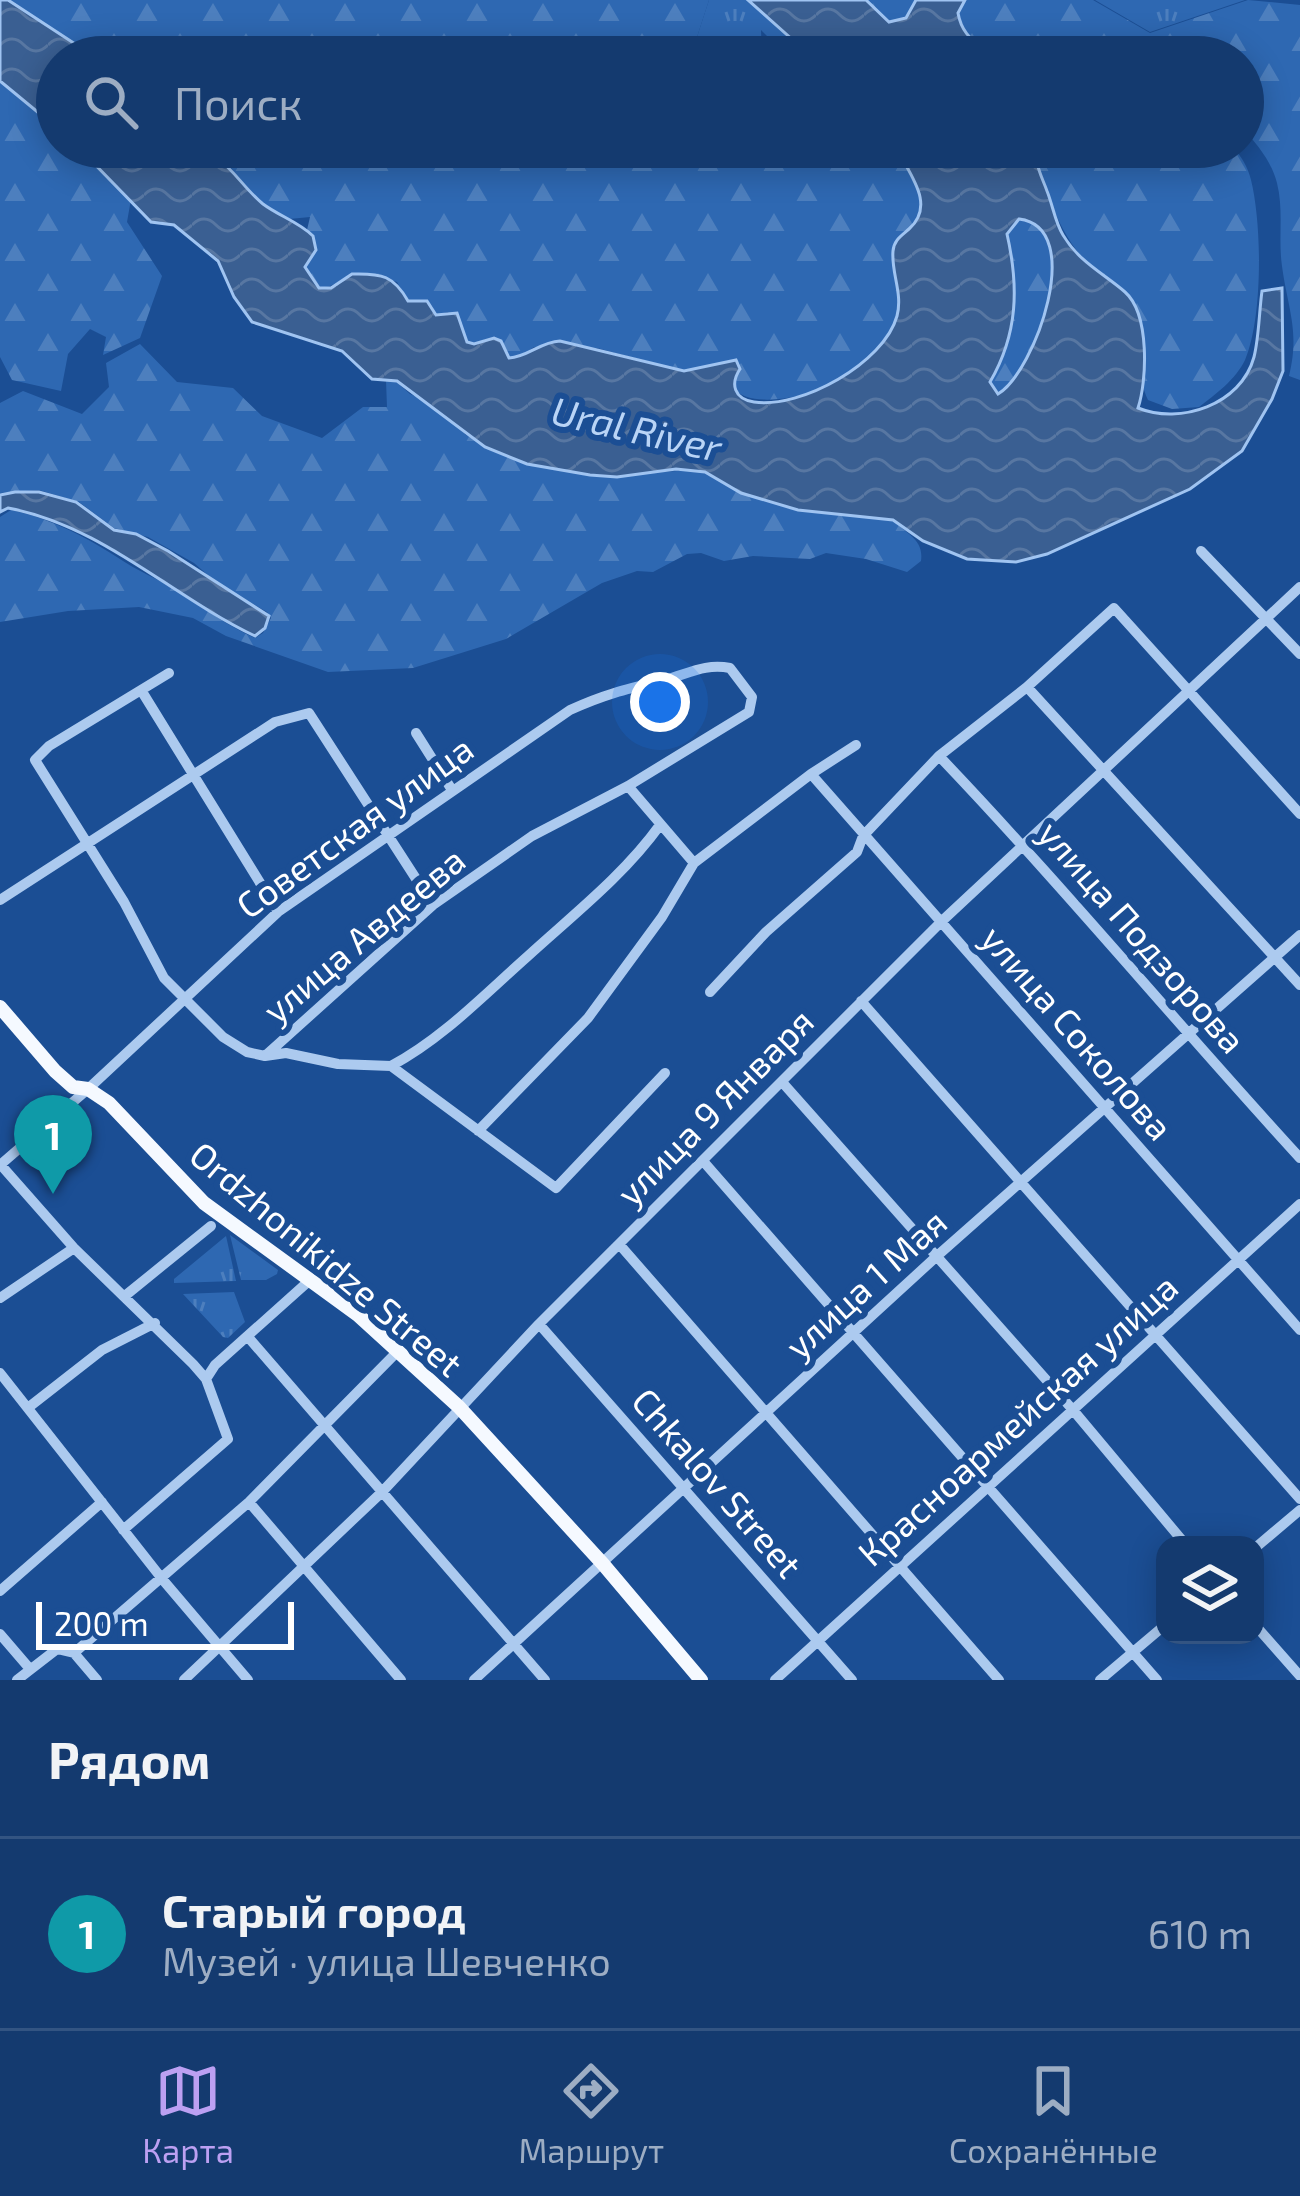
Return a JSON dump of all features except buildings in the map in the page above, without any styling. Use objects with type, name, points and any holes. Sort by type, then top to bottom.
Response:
[{"type":"main road","name":"Ordzhonikidze Street","points":[[2,1015],[73,1088],[88,1089],[109,1102],[204,1203],[399,1350],[459,1407],[603,1564],[701,1680]]},
{"type":"street","points":[[1201,551],[1300,654]]},
{"type":"street","name":"улица 9 Января","points":[[184,1680],[382,1492],[539,1324],[861,1001],[1264,616],[1300,587]]},
{"type":"street","points":[[710,992],[766,932],[857,853],[863,836],[938,756],[1027,687],[1114,608],[1300,814]]},
{"type":"street","name":"Советская улица","points":[[0,1164],[278,912],[570,710],[618,688],[665,680],[711,664],[730,668],[752,697],[749,712]]},
{"type":"street","points":[[169,673],[49,746],[35,760],[164,977],[182,1000],[247,1052],[391,1066],[416,1053],[637,857],[660,825]]},
{"type":"street","points":[[1027,687],[1300,986]]},
{"type":"street","points":[[141,690],[278,912]]},
{"type":"street","name":"улица Авдеева","points":[[266,1056],[433,904],[532,836],[628,787],[749,712]]},
{"type":"street","points":[[0,900],[275,722],[308,713],[433,904]]},
{"type":"street","points":[[416,734],[452,790]]},
{"type":"street","points":[[478,1131],[588,1018],[662,917],[694,863],[811,774],[856,746]]},
{"type":"street","name":"улица Подзорова","points":[[938,756],[1023,844],[1300,1158]]},
{"type":"street","name":"улица Соколова","points":[[811,774],[1300,1330]]},
{"type":"street","points":[[628,787],[694,863]]},
{"type":"street","name":"улица 1 Мая","points":[[474,1680],[938,1256],[1300,935]]},
{"type":"street","points":[[861,1001],[1300,1499]]},
{"type":"street","points":[[391,1066],[556,1188],[665,1073]]},
{"type":"street","points":[[782,1082],[1178,1536]]},
{"type":"street","points":[[703,1161],[1157,1680]]},
{"type":"street","points":[[0,1164],[74,1248],[155,1323],[206,1379],[228,1439],[123,1530]]},
{"type":"street","name":"Красноармейская улица","points":[[775,1680],[1300,1204]]},
{"type":"street","points":[[126,1295],[212,1226]]},
{"type":"street","points":[[620,1244],[999,1680]]},
{"type":"street","points":[[0,1298],[74,1248]]},
{"type":"street","points":[[206,1379],[215,1365],[310,1280]]},
{"type":"street","points":[[29,1407],[102,1350],[155,1323]]},
{"type":"street","name":"Chkalov Street","points":[[539,1324],[852,1680]]},
{"type":"street","points":[[248,1337],[545,1680]]},
{"type":"street","points":[[74,1653],[249,1502],[399,1350]]},
{"type":"street","points":[[0,1373],[248,1680]]},
{"type":"street","points":[[0,1591],[102,1502]]},
{"type":"street","points":[[249,1502],[401,1680]]},
{"type":"street","points":[[1264,1540],[1300,1510]]},
{"type":"street","points":[[1100,1680],[1156,1633]]},
{"type":"street","points":[[0,1634],[30,1669]]},
{"type":"street","points":[[1264,1634],[1300,1676]]},
{"type":"street","points":[[17,1680],[57,1649],[74,1653],[97,1680]]},
{"type":"green space","points":[[8,0],[709,0],[697,36],[63,36]]},
{"type":"green space","points":[[709,0],[748,0],[788,36],[767,36],[761,30],[761,36],[697,36]]},
{"type":"green space","points":[[866,0],[916,0],[906,18],[889,22]]},
{"type":"green space","points":[[965,0],[1093,0],[1150,33],[1248,0],[1300,5],[1300,380],[1289,376],[1293,333],[1282,266],[1280,204],[1277,183],[1264,156],[1264,36],[969,36],[958,13]]},
{"type":"green space","points":[[1095,0],[1245,0],[1150,32]]},
{"type":"green space","points":[[0,81],[36,111],[36,168],[99,168],[131,199],[127,222],[162,276],[140,338],[103,355],[106,337],[90,329],[68,354],[61,391],[12,380],[0,357]]},
{"type":"green space","points":[[231,168],[907,168],[921,203],[916,222],[895,244],[898,309],[893,327],[877,350],[849,376],[824,388],[790,398],[757,399],[734,389],[736,360],[684,371],[597,348],[534,347],[509,358],[486,339],[473,344],[463,338],[448,312],[436,315],[432,306],[408,301],[397,282],[361,273],[319,287],[305,267],[313,236],[307,230],[310,217],[289,219],[248,190]]},
{"type":"green space","points":[[1246,168],[1257,221],[1259,271],[1251,342],[1241,367],[1199,407],[1172,409],[1148,400],[1135,308],[1073,245],[1039,171]]},
{"type":"green space","points":[[1019,219],[1039,228],[1050,246],[1052,272],[1039,331],[1012,380],[998,394],[990,382],[1013,310],[1007,234]]},
{"type":"green space","points":[[140,344],[177,382],[233,388],[262,416],[322,438],[363,407],[387,407],[386,380],[392,378],[410,394],[431,403],[466,435],[527,464],[601,476],[693,470],[741,493],[798,510],[893,520],[917,542],[921,561],[907,572],[826,553],[810,559],[753,556],[724,561],[687,554],[653,572],[637,571],[602,583],[506,639],[413,668],[328,672],[226,636],[193,618],[139,607],[68,611],[0,622],[0,517],[11,510],[83,537],[255,638],[271,618],[194,563],[148,537],[114,528],[79,502],[39,490],[0,493],[0,403],[23,391],[82,414],[109,387],[106,363]]},
{"type":"green space","points":[[230,1235],[278,1270],[277,1274],[266,1280],[241,1280]]},
{"type":"green space","points":[[226,1236],[236,1281],[174,1283],[174,1279]]},
{"type":"green space","points":[[234,1292],[245,1322],[228,1338],[183,1294]]},
{"type":"water","points":[[0,0],[8,0],[63,36],[36,36],[36,111],[0,81]]},
{"type":"water","points":[[748,0],[866,0],[889,22],[906,18],[916,0],[965,0],[958,13],[969,36],[788,36]]},
{"type":"water","name":"Ural River","points":[[98,168],[229,168],[263,204],[313,236],[316,250],[305,267],[319,288],[331,288],[352,274],[386,278],[408,301],[427,301],[436,315],[457,313],[467,342],[501,341],[509,358],[560,341],[684,371],[736,360],[738,394],[754,402],[773,402],[838,379],[876,350],[889,333],[898,308],[894,247],[920,209],[918,188],[907,168],[1039,168],[1069,244],[1125,292],[1139,316],[1144,365],[1138,408],[1172,414],[1223,399],[1247,374],[1254,357],[1262,291],[1282,288],[1283,371],[1242,451],[1190,489],[1047,554],[1016,562],[967,559],[923,541],[893,520],[798,510],[741,493],[705,472],[676,469],[617,477],[590,475],[527,464],[485,447],[397,381],[372,379],[342,351],[252,322],[218,261],[174,225],[151,222]],"holes":[[[1019,219],[1039,228],[1050,247],[1052,272],[1039,331],[1012,380],[998,394],[990,382],[1006,346],[1014,310],[1007,234]]]},
{"type":"water","points":[[39,492],[76,502],[114,530],[136,534],[168,551],[269,616],[265,628],[255,636],[75,530],[8,508],[0,512],[0,495]]},
{"type":"place","name":"Старый город","points":[[53,1194]]}]
